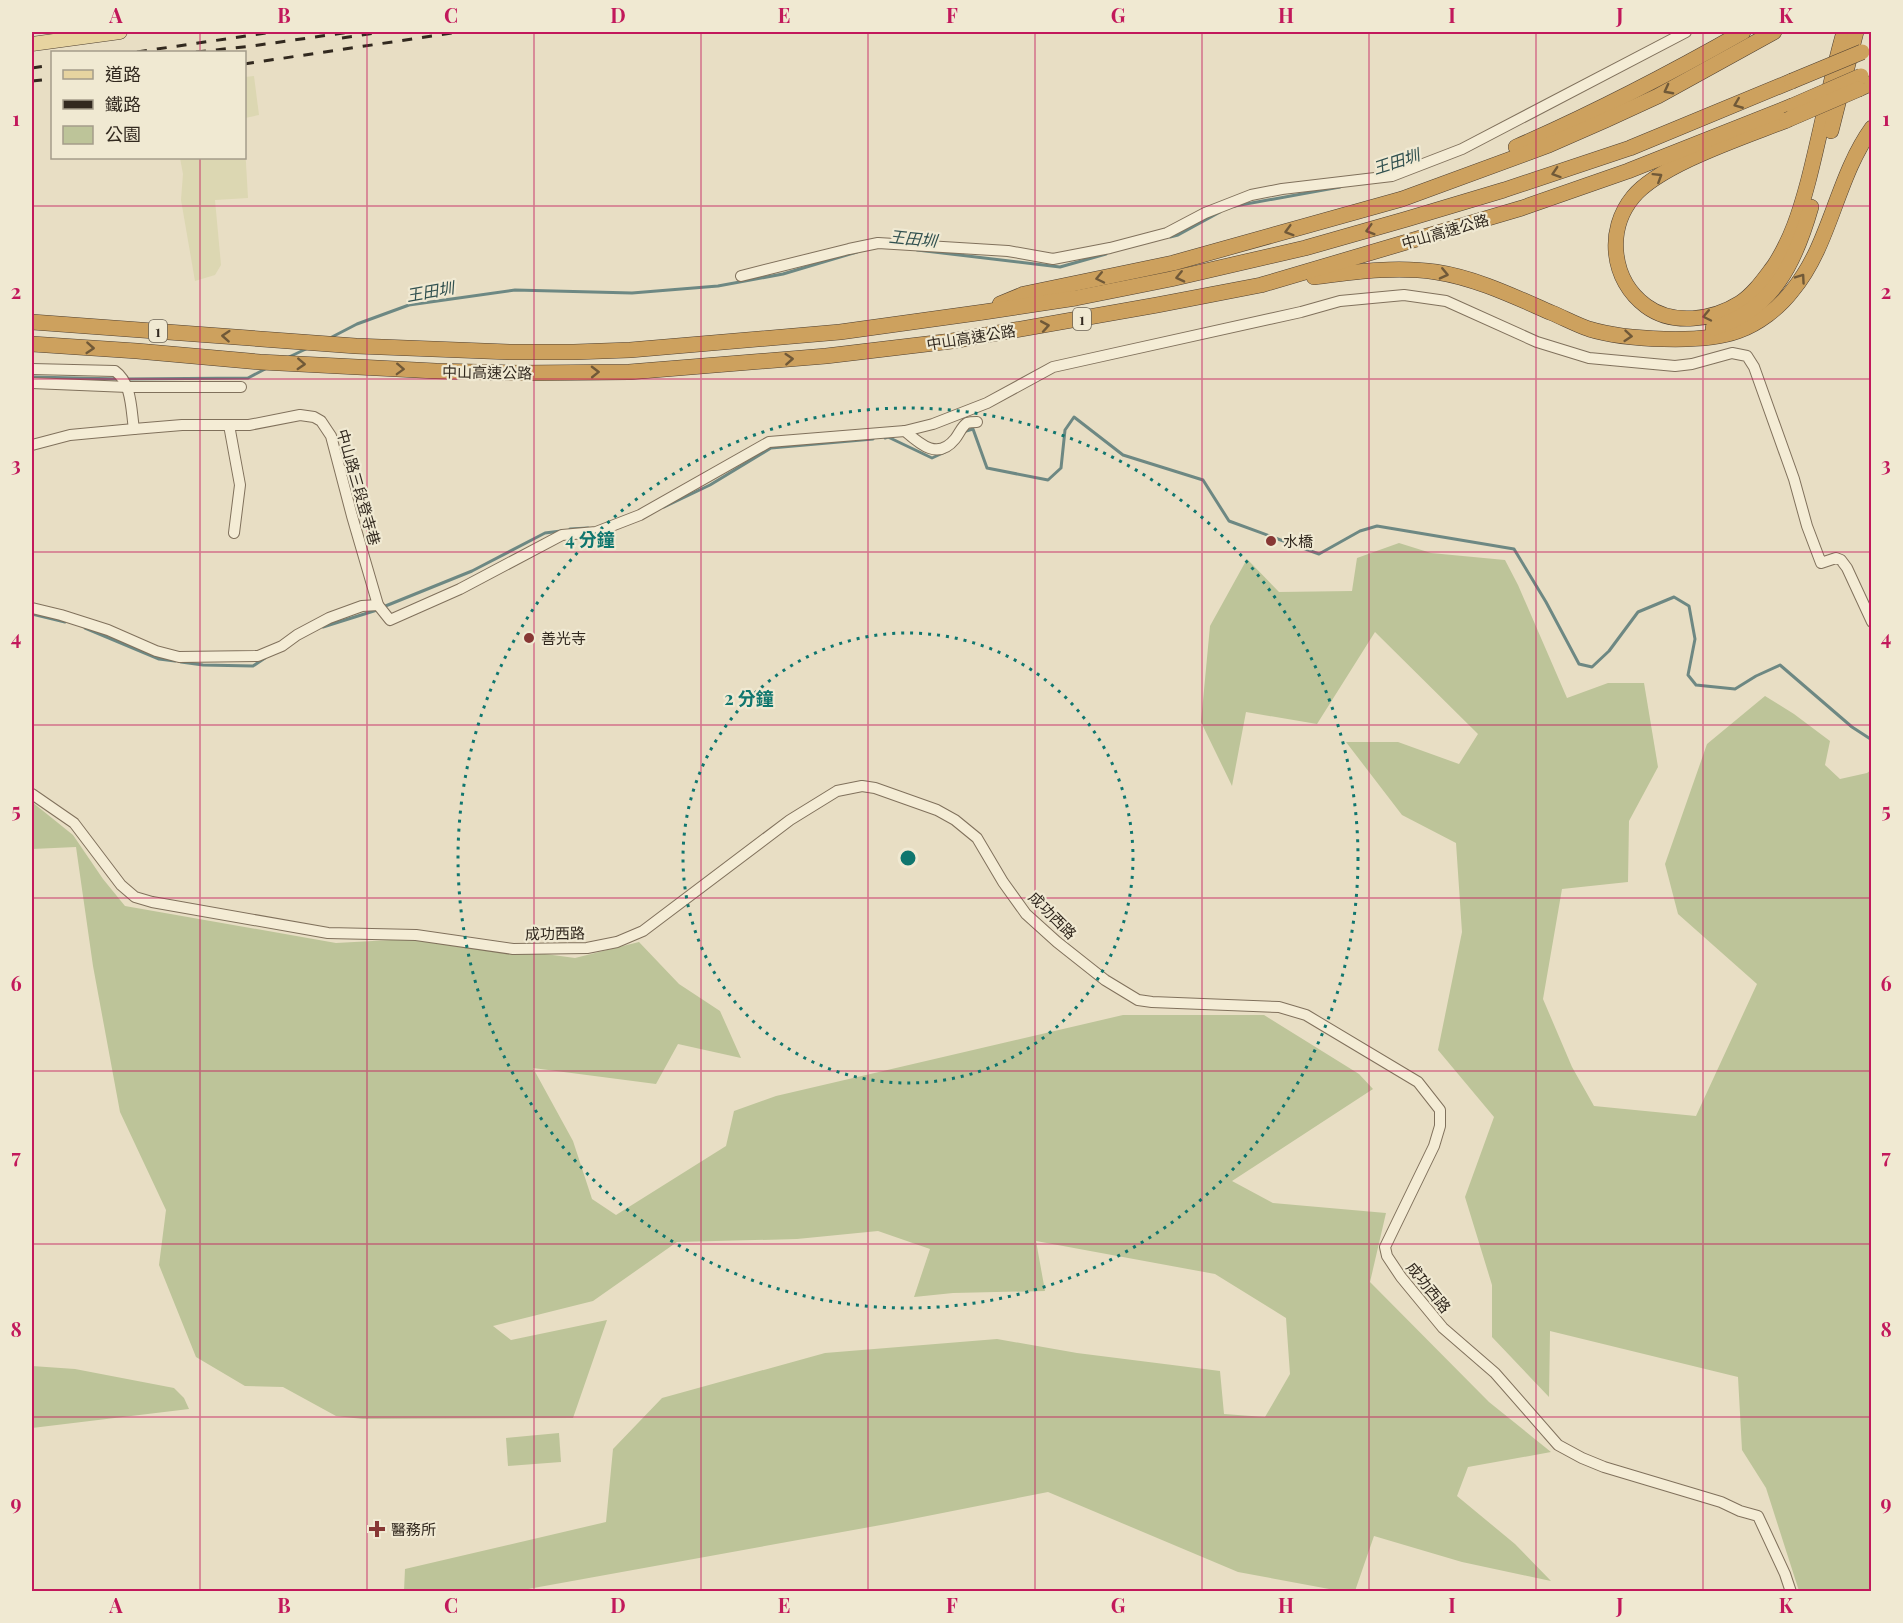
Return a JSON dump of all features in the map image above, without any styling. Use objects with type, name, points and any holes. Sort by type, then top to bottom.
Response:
[{"type":"highway","points":[[1321,222],[1367,202],[1512,148],[1679,69],[1743,32]]},
{"type":"highway","points":[[984,312],[1024,294],[1173,262],[1402,198],[1549,145],[1658,96],[1774,32]]},
{"type":"highway","points":[[1790,113],[1691,159],[1654,179],[1633,196],[1619,220],[1615,239],[1617,261],[1624,281],[1646,306],[1661,314],[1679,318],[1695,319],[1725,312],[1742,302],[1757,288],[1774,265],[1788,241],[1800,212],[1847,33]]},
{"type":"highway","points":[[1678,338],[1728,324],[1753,310],[1774,290],[1784,276],[1804,230],[1825,157],[1847,33]]},
{"type":"highway","name":"中山高速公路","points":[[32,322],[356,346],[510,352],[630,350],[840,332],[984,312],[1076,298],[1305,248],[1504,190],[1630,148],[1867,50]]},
{"type":"highway","name":"中山高速公路","points":[[32,344],[260,362],[507,373],[629,372],[826,356],[951,341],[1260,285],[1522,208],[1790,113],[1866,80]]},
{"type":"highway","points":[[1260,285],[1375,269],[1437,272],[1473,282],[1521,299],[1588,328],[1615,335],[1650,338],[1713,337],[1738,331],[1777,308],[1807,271],[1843,181],[1872,128]]},
{"type":"main road","points":[[32,44],[120,32]]},
{"type":"street","points":[[741,276],[878,243],[1008,251],[1053,259],[1110,248],[1167,233],[1205,213],[1251,195],[1282,189],[1392,176],[1462,149],[1686,32]]},
{"type":"street","points":[[32,608],[108,630],[156,651],[179,657],[258,656],[282,646],[328,618],[362,606],[379,608],[390,620],[460,589],[562,535],[596,532],[640,514],[769,441],[905,431],[933,424],[987,403],[1053,367],[1340,301],[1404,295],[1446,301],[1537,342],[1589,358],[1675,366],[1692,364],[1732,353],[1747,356],[1758,378],[1821,563],[1836,558],[1841,560],[1872,622]]},
{"type":"street","points":[[32,369],[115,371],[121,375],[128,387],[134,429]]},
{"type":"street","points":[[32,384],[241,387]]},
{"type":"street","name":"中山路三段登寺巷","points":[[32,446],[70,435],[134,429],[182,425],[249,425],[300,415],[321,420],[331,436],[351,516],[379,608]]},
{"type":"street","points":[[905,431],[919,444],[927,448],[941,449],[952,443],[964,425],[977,422]]},
{"type":"street","points":[[229,425],[240,485],[234,533]]},
{"type":"street","name":"成功西路","points":[[32,794],[74,823],[121,885],[135,897],[328,933],[417,935],[513,949],[587,948],[617,942],[643,931],[790,820],[837,791],[862,786],[875,788],[937,810],[956,820],[977,838],[1003,882],[1026,914],[1105,980],[1138,1000],[1279,1007],[1306,1016],[1418,1082],[1440,1110],[1440,1126],[1434,1146],[1385,1247],[1387,1256],[1401,1277],[1443,1328],[1495,1373],[1558,1445],[1604,1467],[1721,1502],[1758,1516],[1791,1592]]},
{"type":"shaded area","points":[[254,76],[259,115],[246,118],[246,77]]},
{"type":"shaded area","points":[[180,159],[246,159],[248,198],[215,200],[221,265],[215,275],[195,281],[181,200],[183,174]]},
{"type":"green space","points":[[1399,543],[1431,553],[1505,560],[1567,698],[1608,683],[1644,683],[1658,767],[1629,821],[1628,882],[1562,889],[1543,999],[1572,1067],[1594,1106],[1696,1116],[1757,984],[1678,914],[1665,864],[1707,744],[1765,696],[1830,741],[1825,765],[1840,779],[1871,770],[1871,1591],[1799,1591],[1766,1488],[1742,1450],[1738,1377],[1550,1331],[1549,1397],[1492,1337],[1492,1285],[1465,1197],[1494,1117],[1438,1050],[1462,932],[1456,843],[1402,815],[1346,742],[1398,742],[1459,764],[1478,734],[1375,632],[1317,724],[1246,712],[1232,786],[1201,722],[1210,626],[1247,559],[1279,592],[1352,591],[1357,558]]},
{"type":"green space","points":[[32,802],[73,835],[125,906],[336,943],[428,938],[575,958],[639,942],[679,984],[720,1011],[741,1058],[678,1044],[656,1084],[533,1068],[573,1141],[592,1199],[616,1215],[726,1146],[734,1111],[776,1096],[1123,1015],[1264,1015],[1359,1074],[1373,1089],[1232,1181],[1273,1203],[1386,1213],[1370,1282],[1489,1402],[1551,1452],[1468,1467],[1457,1496],[1515,1544],[1551,1581],[1462,1562],[1374,1536],[1355,1591],[1340,1591],[1238,1572],[1048,1492],[892,1523],[517,1591],[404,1591],[405,1569],[606,1522],[613,1449],[662,1398],[825,1353],[997,1339],[1077,1353],[1220,1371],[1224,1414],[1265,1417],[1290,1374],[1286,1318],[1215,1274],[1036,1241],[1045,1291],[953,1293],[914,1297],[930,1249],[878,1231],[797,1239],[677,1242],[593,1301],[493,1326],[511,1340],[607,1320],[573,1418],[363,1419],[336,1416],[283,1387],[245,1386],[196,1357],[159,1265],[166,1210],[120,1112],[93,966],[76,847],[32,849]]},
{"type":"green space","points":[[32,1366],[75,1369],[174,1388],[184,1398],[189,1409],[32,1428]]},
{"type":"green space","points":[[559,1433],[561,1462],[508,1466],[506,1438]]},
{"type":"waterway","name":"王田圳","points":[[1235,206],[1340,187]]},
{"type":"waterway","name":"王田圳","points":[[1170,237],[1220,212]]},
{"type":"waterway","name":"王田圳","points":[[917,250],[1060,267],[1106,254]]},
{"type":"waterway","name":"王田圳","points":[[330,338],[357,324],[409,305],[515,290],[632,293],[718,286],[783,274],[857,252]]},
{"type":"waterway","name":"王田圳","points":[[289,357],[308,348]]},
{"type":"waterway","name":"王田圳","points":[[126,379],[248,378],[267,368]]},
{"type":"waterway","name":"王田圳","points":[[32,377],[120,379]]},
{"type":"waterway","points":[[966,431],[973,429],[987,468],[1048,480],[1061,468],[1065,430],[1074,417],[1123,455],[1203,480],[1229,521],[1319,554],[1360,531],[1377,526],[1514,549],[1579,664],[1592,667],[1609,651],[1638,612],[1674,597],[1689,606],[1695,639],[1688,675],[1696,685],[1735,689],[1780,665],[1852,727],[1872,740]]},
{"type":"waterway","points":[[885,438],[888,437],[932,458],[945,452]]},
{"type":"waterway","points":[[664,507],[710,485],[771,448],[873,439]]},
{"type":"waterway","points":[[570,529],[588,528]]},
{"type":"waterway","points":[[383,607],[472,571],[545,533],[561,531]]},
{"type":"waterway","points":[[323,627],[377,610]]},
{"type":"waterway","points":[[32,614],[65,622]]},
{"type":"waterway","points":[[85,628],[159,659],[175,661]]},
{"type":"waterway","points":[[181,662],[253,666],[265,658]]},
{"type":"railway","points":[[144,51],[273,32]]},
{"type":"railway","points":[[205,51],[350,32]]},
{"type":"railway","points":[[342,38],[382,32]]},
{"type":"railway","points":[[246,64],[459,32]]},
{"type":"railway","points":[[32,68],[51,65]]},
{"type":"railway","points":[[32,81],[51,79]]},
{"type":"place","name":"水橋","points":[[1271,541]]},
{"type":"place","name":"善光寺","points":[[529,638]]},
{"type":"place","name":"醫務所","points":[[377,1529]]}]
